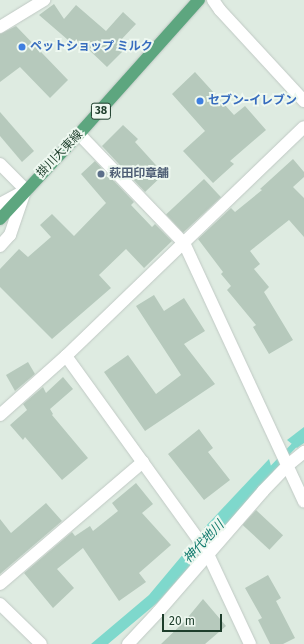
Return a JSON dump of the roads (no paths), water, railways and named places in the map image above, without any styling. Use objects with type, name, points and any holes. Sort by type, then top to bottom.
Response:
[{"type":"main road","name":"掛川大東線","points":[[0,219],[79,134],[199,0]]},
{"type":"street","points":[[0,27],[44,0]]},
{"type":"street","points":[[213,0],[220,10],[304,101]]},
{"type":"street","points":[[0,415],[66,356],[304,127]]},
{"type":"street","points":[[79,134],[184,243],[304,502]]},
{"type":"street","points":[[0,164],[26,190]]},
{"type":"street","points":[[0,204],[26,190]]},
{"type":"street","points":[[0,246],[10,235],[26,190]]},
{"type":"street","points":[[66,356],[207,552],[250,644]]},
{"type":"street","points":[[128,644],[158,612],[207,552],[287,464],[304,452]]},
{"type":"street","points":[[0,584],[143,462]]},
{"type":"street","points":[[0,604],[41,644]]},
{"type":"water","points":[[304,427],[304,443],[297,448],[287,440]]},
{"type":"water","points":[[269,459],[273,473],[217,535],[204,528]]},
{"type":"water","points":[[190,546],[196,559],[157,603],[108,644],[91,644],[149,595]]},
{"type":"waterway","name":"神代地川","points":[[267,474],[304,435]]},
{"type":"waterway","name":"神代地川","points":[[189,560],[217,528]]},
{"type":"place","name":"ペットショップ ミルク","points":[[22,47]]},
{"type":"place","name":"セブン-イレブン","points":[[200,101]]},
{"type":"place","name":"萩田印章舗","points":[[101,174]]}]
